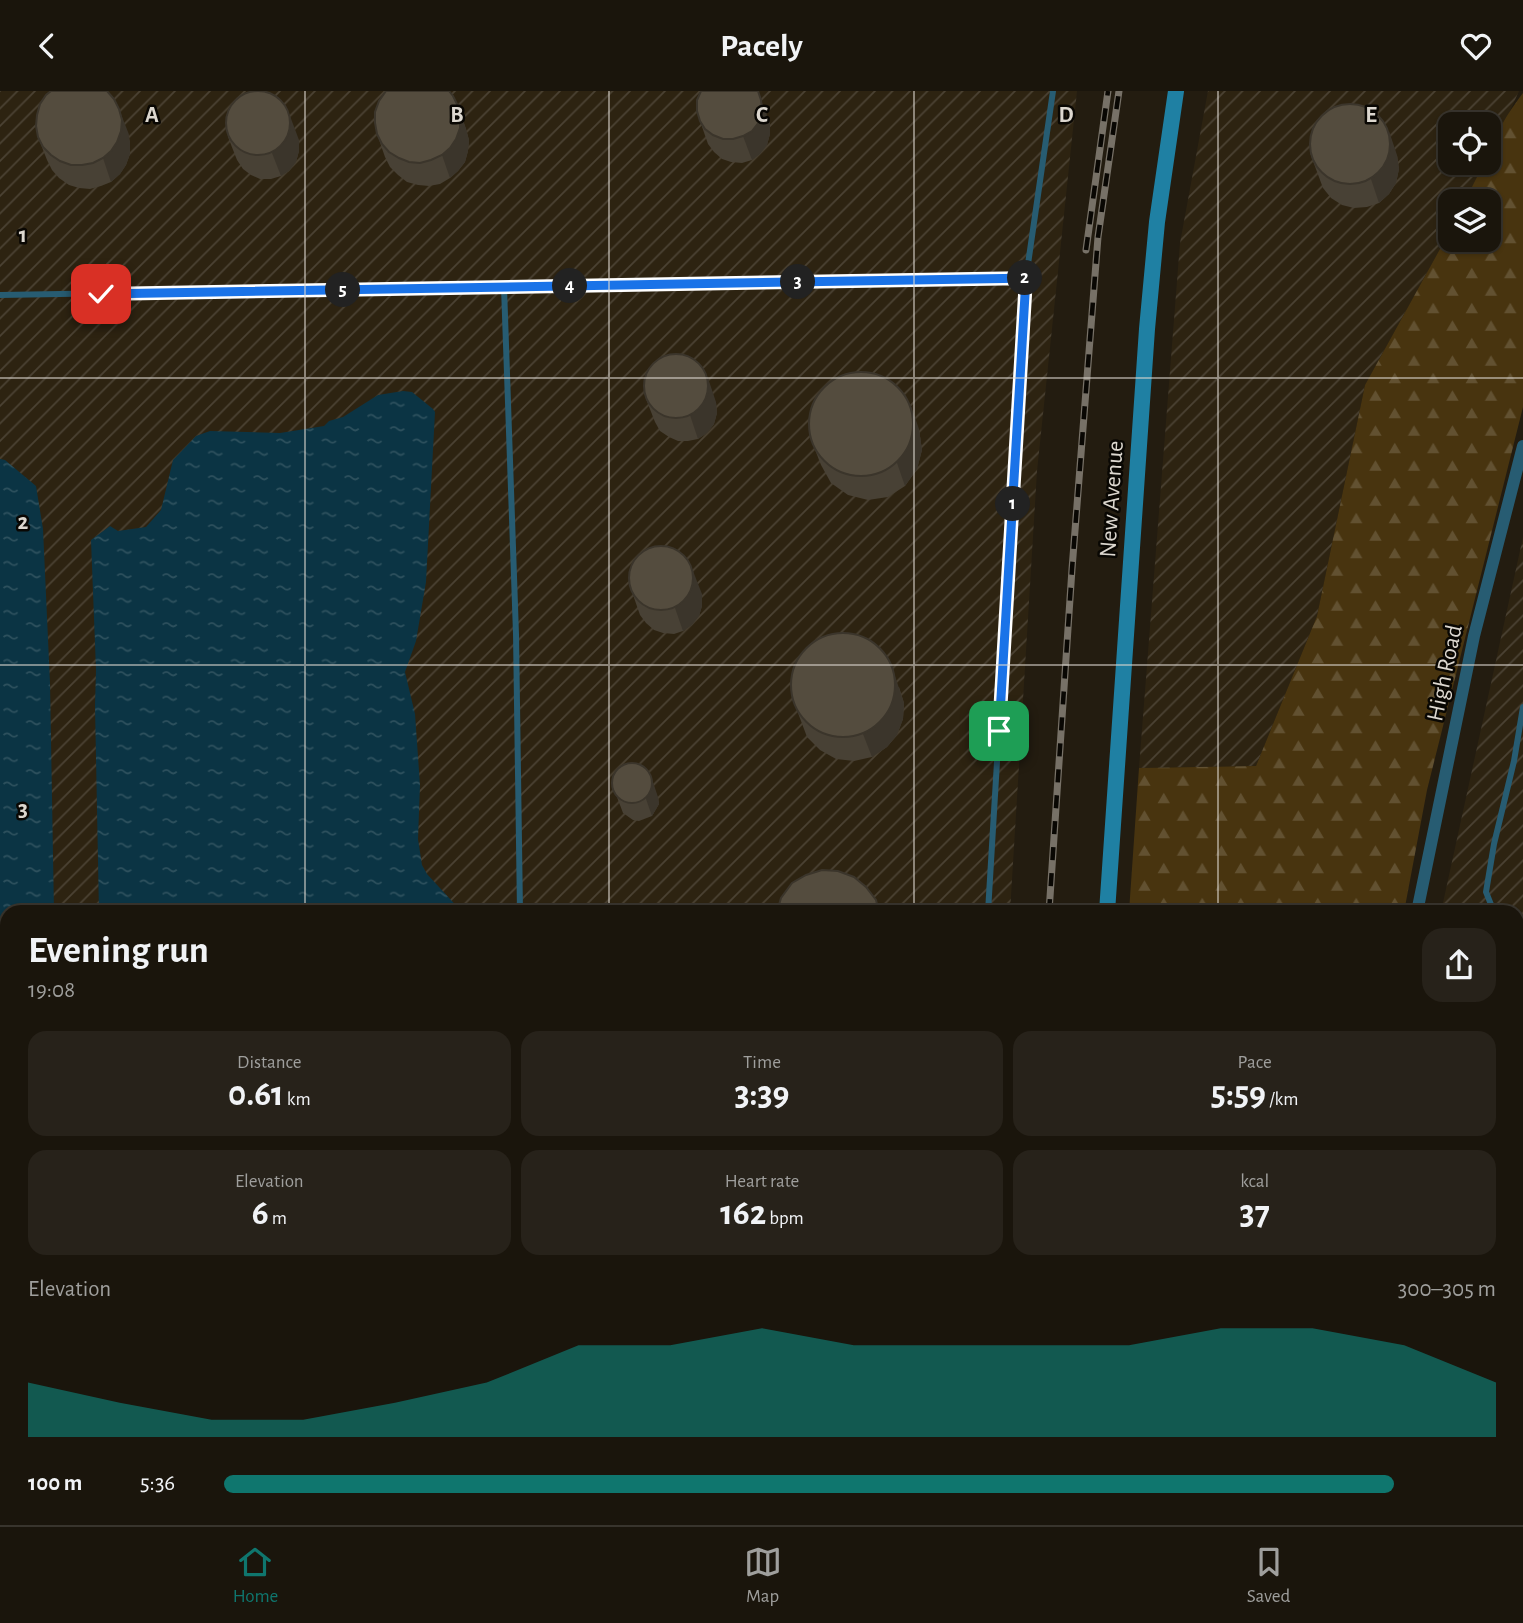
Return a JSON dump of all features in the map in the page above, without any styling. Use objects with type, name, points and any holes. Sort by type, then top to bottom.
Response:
[{"type":"main road","name":"New Avenue","points":[[1107,905],[1147,329],[1157,222],[1176,91]]},
{"type":"street","name":"High Road","points":[[1418,905],[1474,636],[1523,446]]},
{"type":"lane","points":[[988,905],[1026,278],[1053,91]]},
{"type":"lane","points":[[0,295],[1026,278]]},
{"type":"lane","points":[[504,287],[516,620],[520,905]]},
{"type":"lane","points":[[1491,905],[1486,892],[1523,707]]},
{"type":"shaded area","points":[[0,91],[1077,91],[1037,471],[1010,905],[0,905]]},
{"type":"shaded area","points":[[1208,91],[1519,91],[1501,131],[1501,112],[1438,112],[1438,175],[1480,175],[1473,189],[1438,189],[1438,252],[1365,385],[1317,616],[1256,766],[1139,768],[1180,243]]},
{"type":"shaded area","points":[[1523,537],[1523,905],[1443,905]]},
{"type":"green space","points":[[1523,93],[1523,407],[1427,790],[1405,905],[1129,905],[1139,768],[1256,766],[1317,616],[1365,385],[1438,252],[1501,252],[1501,189],[1471,189],[1478,175],[1501,175],[1501,126]]},
{"type":"water","points":[[412,392],[435,412],[426,582],[416,641],[405,672],[415,714],[420,785],[418,839],[422,865],[456,905],[99,905],[96,670],[91,540],[110,526],[118,531],[146,527],[161,510],[173,460],[196,436],[210,431],[280,433],[324,426],[378,395]]},
{"type":"water","points":[[0,459],[5,460],[36,486],[43,529],[50,683],[54,905],[0,905]]},
{"type":"building","points":[[51,91],[107,91],[114,99],[122,120],[121,131],[111,151],[93,163],[71,165],[60,161],[43,147],[38,137],[37,115],[40,104]]},
{"type":"building","points":[[252,91],[264,91],[281,100],[288,111],[288,135],[281,146],[264,155],[252,155],[240,150],[231,141],[226,129],[226,117],[231,105],[240,96]]},
{"type":"building","points":[[386,91],[449,91],[458,106],[460,117],[460,128],[450,148],[442,155],[420,163],[409,162],[389,152],[377,134],[375,123],[375,112]]},
{"type":"building","points":[[701,91],[758,91],[762,111],[759,122],[752,131],[733,139],[713,135],[705,129],[697,111],[697,100]]},
{"type":"building","points":[[1342,104],[1358,104],[1379,115],[1390,136],[1390,152],[1379,173],[1358,184],[1342,184],[1328,178],[1316,166],[1310,152],[1310,136],[1316,122],[1328,110]]},
{"type":"building","points":[[670,354],[682,354],[699,363],[706,374],[706,398],[699,409],[682,418],[670,418],[658,413],[649,404],[644,392],[644,380],[649,368],[658,359]]},
{"type":"building","points":[[861,372],[881,376],[898,387],[909,404],[913,424],[909,444],[898,461],[881,472],[861,476],[841,472],[824,461],[813,444],[809,424],[813,404],[824,387],[841,376]]},
{"type":"building","points":[[655,546],[667,546],[684,555],[691,566],[691,590],[684,601],[667,610],[655,610],[643,605],[634,596],[629,584],[629,572],[634,560],[643,551]]},
{"type":"building","points":[[843,633],[863,637],[880,648],[891,665],[895,685],[891,705],[880,722],[863,733],[843,737],[823,733],[806,722],[795,705],[791,685],[795,665],[806,648],[823,637]]},
{"type":"building","points":[[632,763],[646,769],[652,783],[646,797],[632,803],[618,797],[612,783],[618,769]]},
{"type":"building","points":[[822,870],[838,871],[854,877],[866,887],[877,905],[779,905],[792,883]]},
{"type":"railway","points":[[1086,250],[1108,91]]},
{"type":"railway","points":[[1049,905],[1098,237],[1119,91]]},
{"type":"route","points":[[101,294],[1026,278],[999,731]]}]
